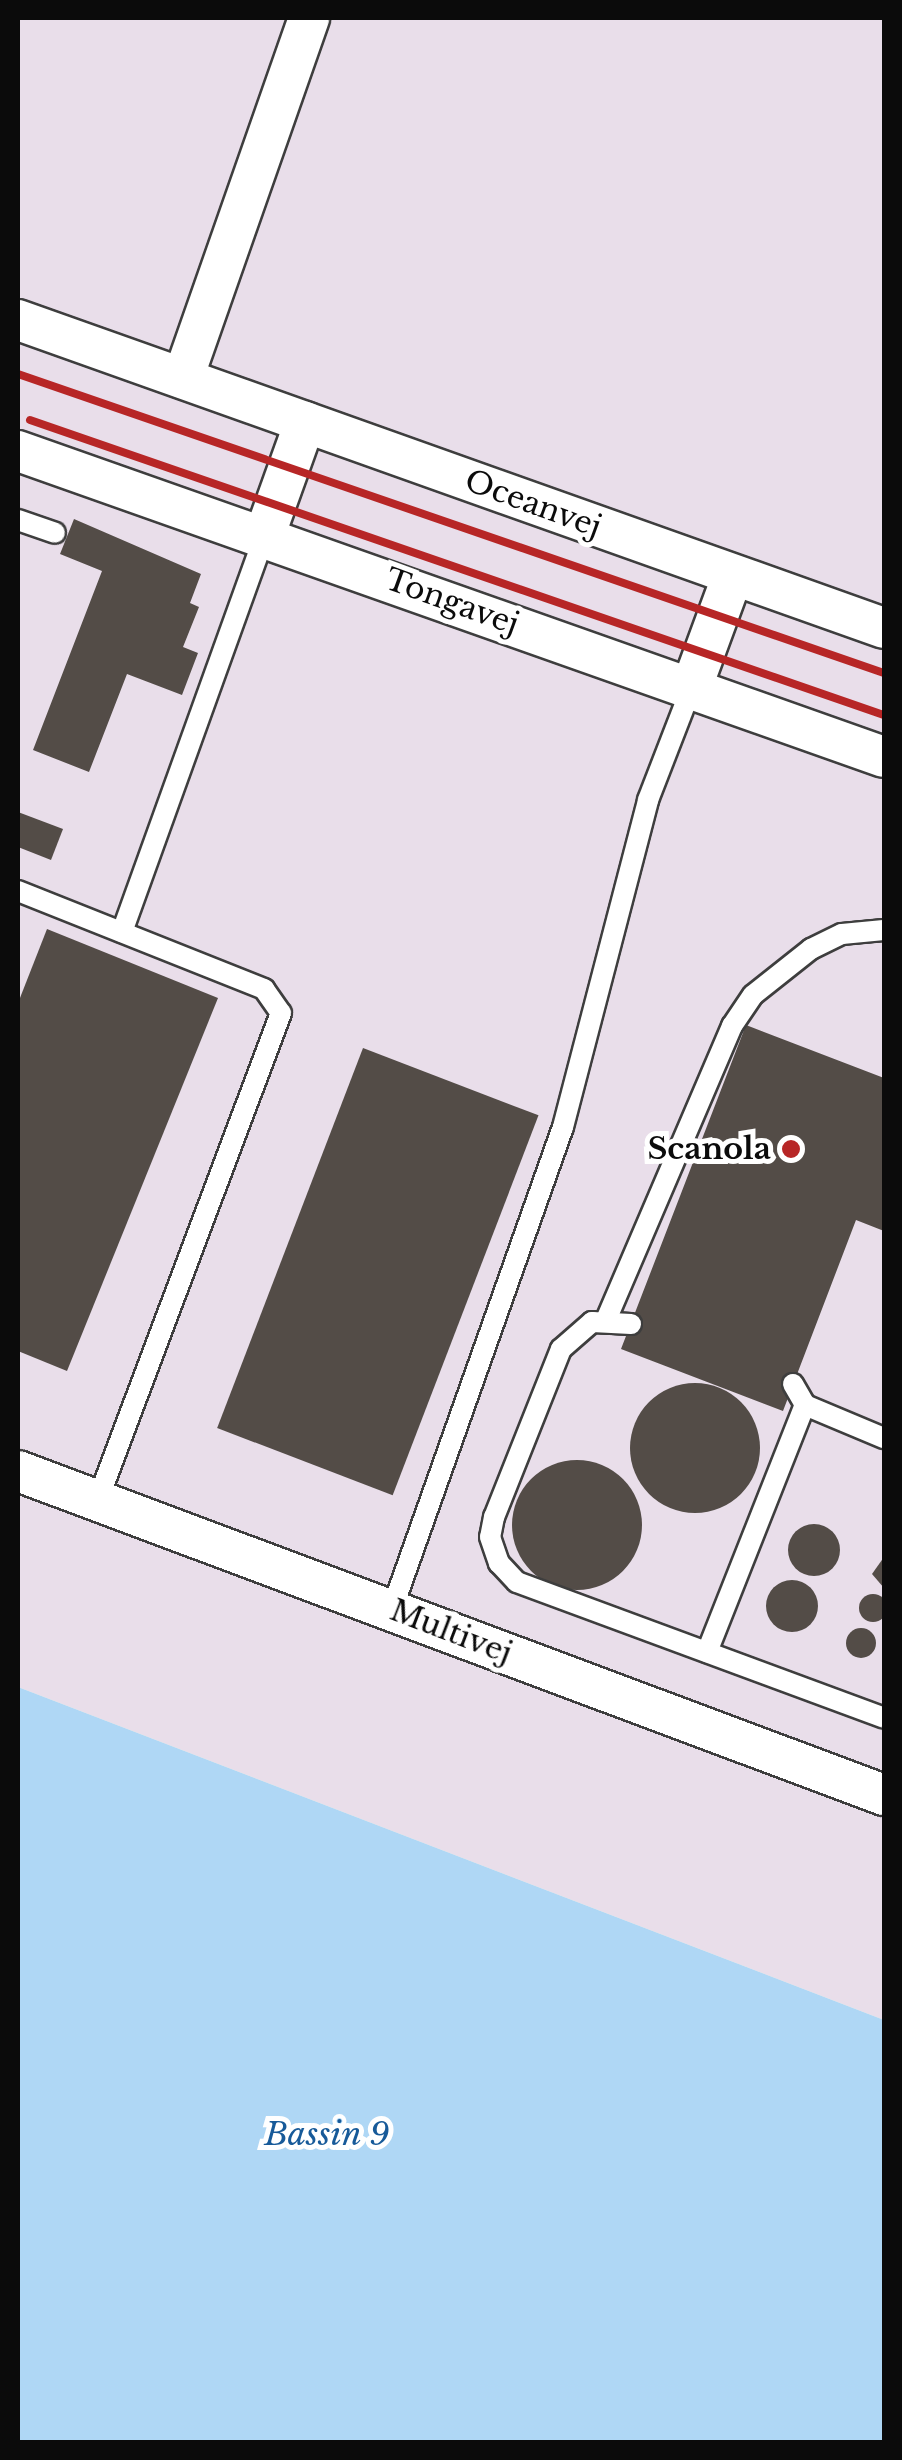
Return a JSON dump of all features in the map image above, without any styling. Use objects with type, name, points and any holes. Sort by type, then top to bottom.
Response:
[{"type":"street","points":[[184,378],[309,18]]},
{"type":"street","name":"Oceanvej","points":[[18,320],[884,628]]},
{"type":"street","points":[[265,534],[305,422]]},
{"type":"street","name":"Tongavej","points":[[18,451],[265,534],[884,757]]},
{"type":"street","points":[[691,689],[733,574]]},
{"type":"street","name":"Multivej","points":[[18,1471],[884,1795]]},
{"type":"lane","points":[[18,520],[55,533]]},
{"type":"lane","points":[[122,932],[265,534]]},
{"type":"lane","points":[[392,1609],[563,1128],[648,800],[691,689]]},
{"type":"lane","points":[[18,891],[264,989],[281,1013],[97,1502]]},
{"type":"lane","points":[[606,1320],[732,1026],[753,995],[811,949],[842,934],[884,930]]},
{"type":"lane","points":[[631,1324],[592,1322],[561,1349],[490,1537],[516,1582],[884,1718]]},
{"type":"lane","points":[[793,1384],[805,1405],[884,1438]]},
{"type":"lane","points":[[707,1652],[805,1405]]},
{"type":"shaded area","points":[[18,18],[884,18],[884,2020],[18,1687]]},
{"type":"water","name":"Bassin 9","points":[[18,1687],[884,2020],[884,2442],[18,2442]]},
{"type":"building","points":[[74,519],[201,574],[190,603],[199,607],[183,647],[198,653],[182,695],[127,674],[89,772],[33,750],[102,571],[60,554]]},
{"type":"building","points":[[18,812],[63,829],[51,860],[18,847]]},
{"type":"building","points":[[47,929],[218,998],[67,1371],[18,1351],[18,1003]]},
{"type":"building","name":"Scanola","points":[[746,1025],[884,1078],[884,1231],[856,1220],[783,1411],[621,1349]]},
{"type":"building","points":[[363,1048],[539,1115],[393,1495],[217,1428]]},
{"type":"building","points":[[695,1383],[720,1388],[741,1402],[755,1423],[760,1448],[755,1473],[741,1494],[720,1508],[695,1513],[670,1508],[649,1494],[635,1473],[630,1448],[635,1423],[649,1402],[670,1388]]},
{"type":"building","points":[[577,1460],[602,1465],[623,1479],[637,1500],[642,1525],[637,1550],[623,1571],[602,1585],[577,1590],[552,1585],[531,1571],[517,1550],[512,1525],[517,1500],[531,1479],[552,1465]]},
{"type":"building","points":[[814,1524],[833,1531],[840,1550],[833,1569],[814,1576],[795,1569],[788,1550],[795,1531]]},
{"type":"building","points":[[884,1557],[884,1588],[872,1574]]},
{"type":"building","points":[[792,1580],[811,1587],[818,1606],[811,1625],[792,1632],[773,1625],[766,1606],[773,1587]]},
{"type":"building","points":[[873,1594],[883,1598],[887,1608],[883,1618],[873,1622],[863,1618],[859,1608],[863,1598]]},
{"type":"building","points":[[861,1628],[872,1632],[876,1643],[872,1654],[861,1658],[850,1654],[846,1643],[850,1632]]},
{"type":"railway","points":[[18,374],[884,673]]},
{"type":"railway","points":[[30,420],[884,715]]},
{"type":"place","name":"Scanola","points":[[791,1149]]}]
